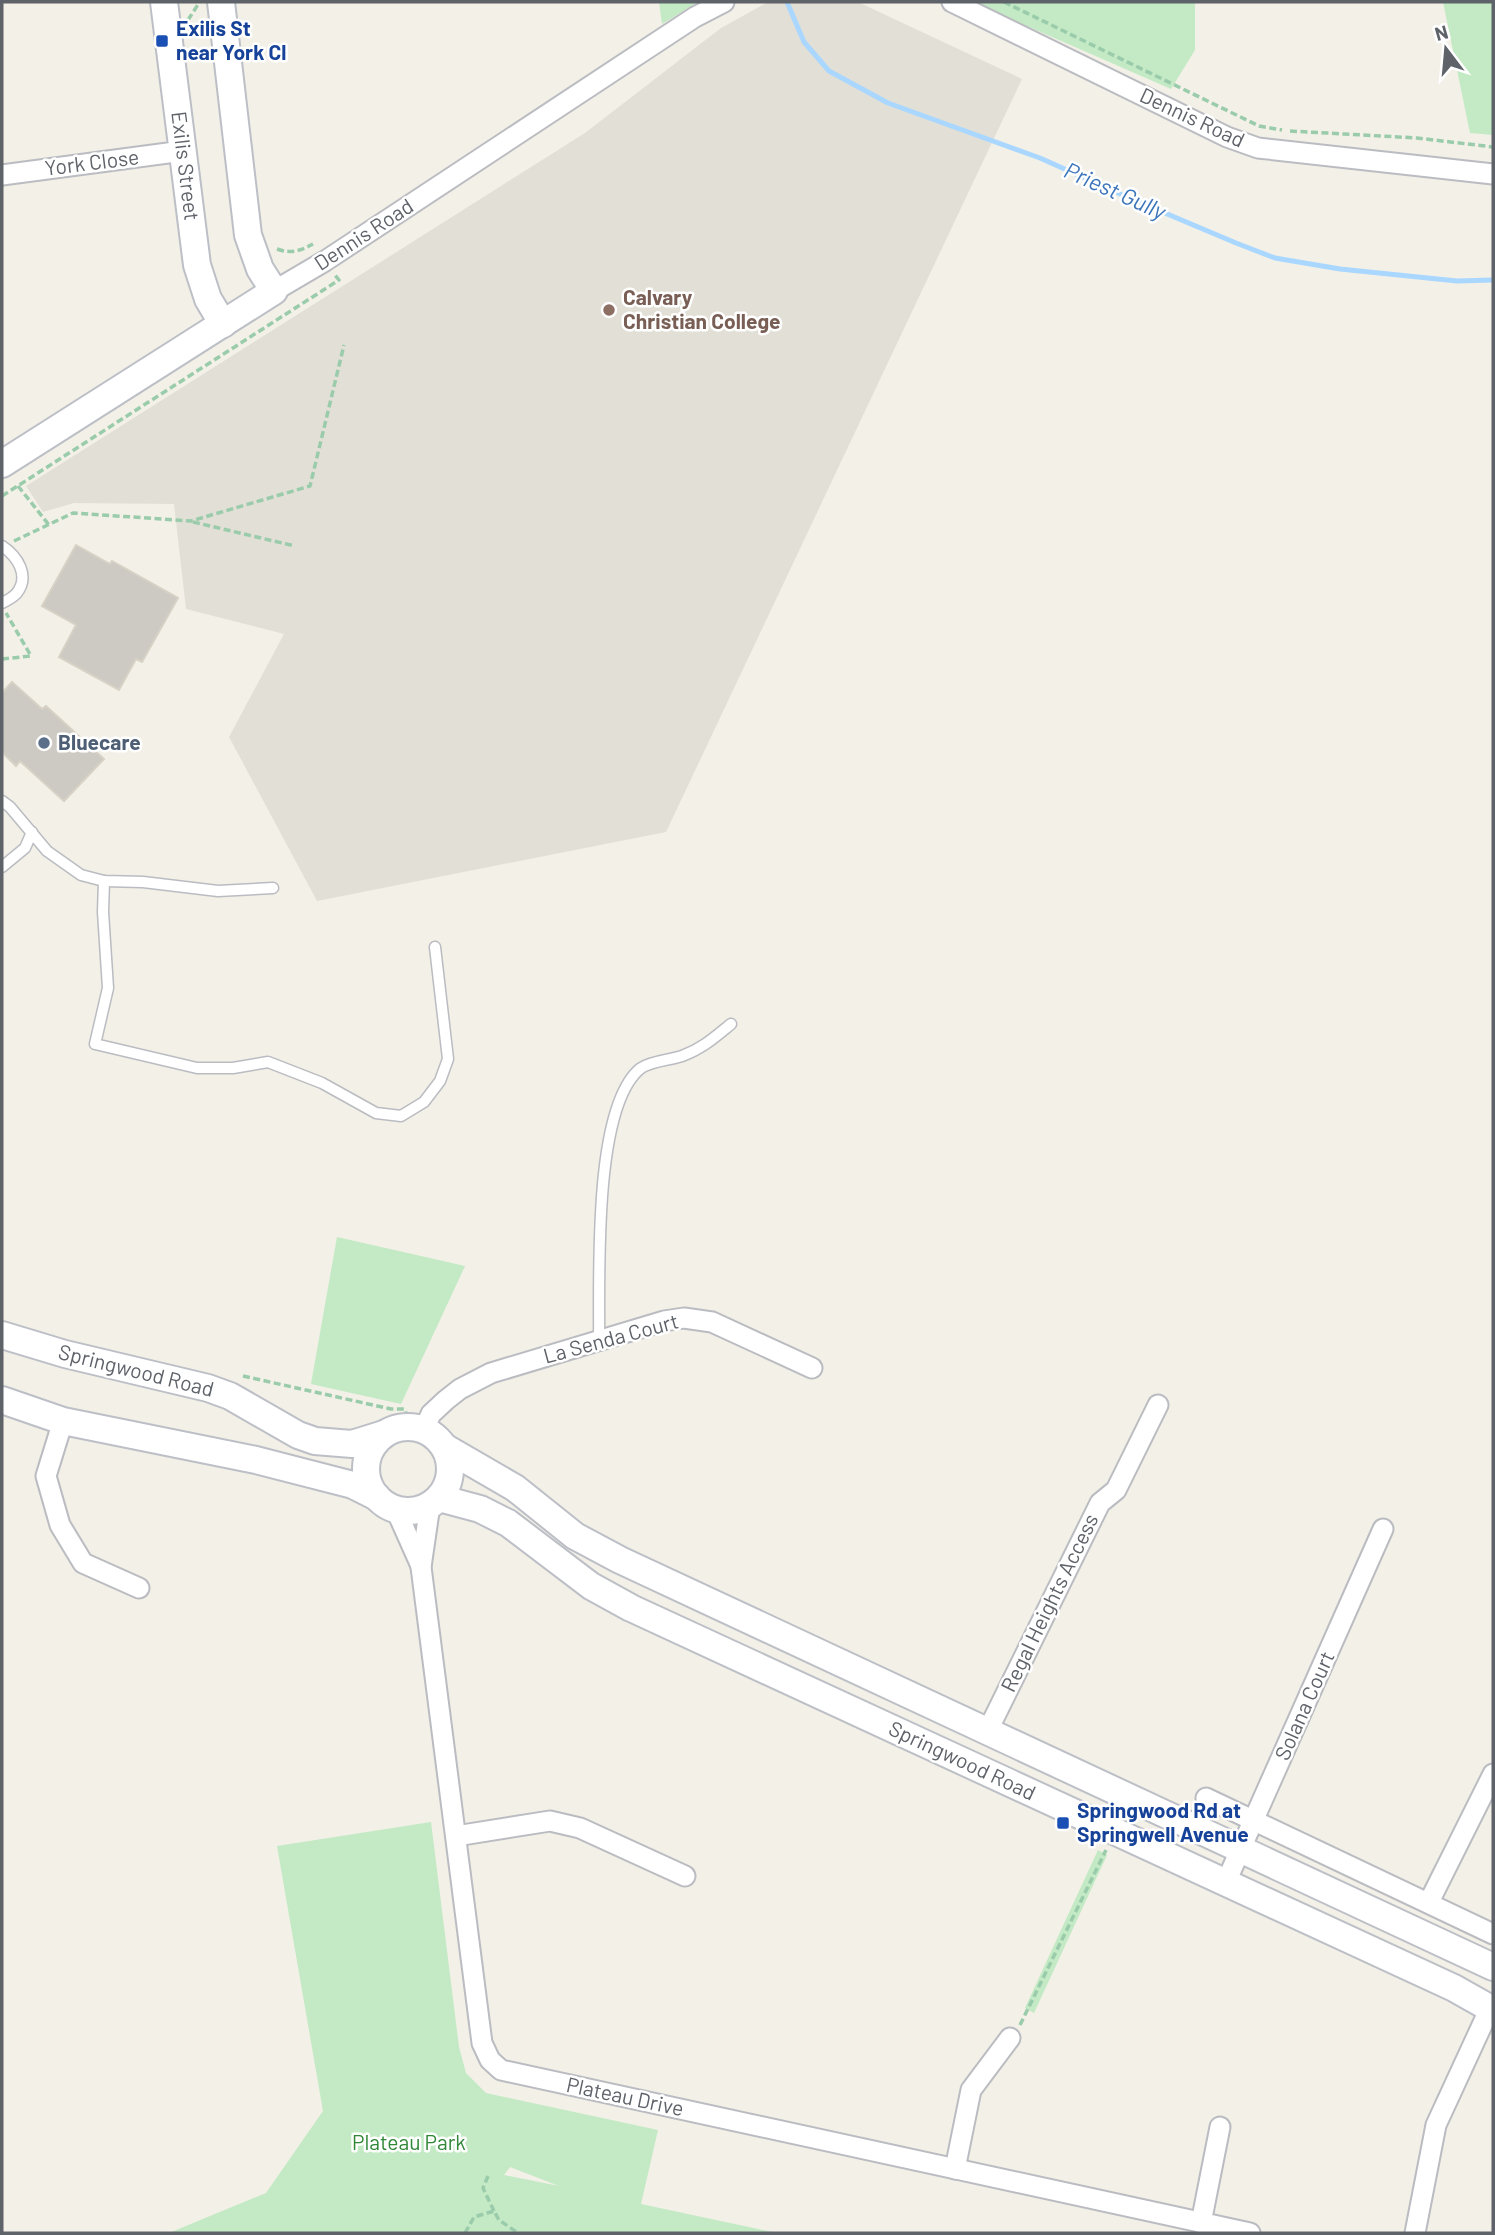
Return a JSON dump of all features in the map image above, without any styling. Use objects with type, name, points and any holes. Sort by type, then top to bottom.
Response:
[{"type":"main road","name":"Exilis Street","points":[[164,2],[197,265],[208,299],[223,324]]},
{"type":"main road","points":[[221,2],[248,235],[260,268],[274,291]]},
{"type":"main road","name":"Dennis Road","points":[[2,464],[274,291]]},
{"type":"main road","name":"Springwood Road","points":[[2,1335],[65,1354],[230,1395],[298,1435],[315,1441],[352,1444],[384,1434]]},
{"type":"main road","points":[[2,1399],[64,1422],[256,1460],[352,1485],[387,1504],[419,1510],[435,1502],[447,1487],[451,1474],[446,1448],[424,1429],[410,1426],[396,1428],[384,1434],[374,1444],[366,1471],[369,1485],[387,1504]]},
{"type":"main road","name":"Springwood Road","points":[[446,1448],[515,1489],[575,1536],[596,1548],[1493,1967]]},
{"type":"main road","name":"Springwood Road","points":[[435,1502],[480,1509],[508,1523],[591,1586],[631,1608],[1454,1988],[1492,2009]]},
{"type":"street","name":"Dennis Road","points":[[274,291],[325,261],[695,17],[724,2]]},
{"type":"street","name":"Dennis Road","points":[[952,2],[1227,137],[1258,148],[1493,174]]},
{"type":"street","name":"York Close","points":[[2,175],[183,152]]},
{"type":"street","name":"La Senda Court","points":[[424,1429],[431,1414],[446,1400],[460,1389],[491,1373],[664,1321],[684,1318],[712,1322],[812,1368]]},
{"type":"street","name":"Regal Heights Access","points":[[987,1732],[1100,1503],[1116,1490],[1158,1405]]},
{"type":"street","points":[[64,1422],[46,1476],[60,1525],[83,1563],[139,1588]]},
{"type":"street","name":"Plateau Drive","points":[[435,1502],[421,1567],[482,2043],[490,2060],[501,2070],[1250,2233]]},
{"type":"street","name":"Plateau Drive","points":[[387,1504],[421,1567]]},
{"type":"street","name":"Solana Court","points":[[1226,1882],[1384,1529]]},
{"type":"street","points":[[1429,1902],[1493,1773]]},
{"type":"street","points":[[1206,1798],[1493,1934]]},
{"type":"street","points":[[456,1836],[550,1821],[580,1828],[685,1877]]},
{"type":"street","points":[[1415,2233],[1436,2126],[1492,2009]]},
{"type":"street","points":[[955,2169],[971,2090],[1010,2038]]},
{"type":"street","points":[[1201,2223],[1220,2127]]},
{"type":"lane","points":[[2,546],[18,559],[22,579],[17,593],[2,605]]},
{"type":"lane","points":[[2,801],[47,851],[81,875],[104,881],[143,881],[219,891],[273,888]]},
{"type":"lane","points":[[2,867],[25,848],[32,832]]},
{"type":"lane","points":[[104,881],[103,912],[108,988],[95,1044],[197,1068],[233,1068],[268,1062],[322,1083],[376,1113],[401,1116],[424,1102],[440,1080],[448,1059],[435,947]]},
{"type":"lane","points":[[599,1340],[600,1232],[608,1141],[621,1097],[642,1067],[701,1048],[731,1024]]},
{"type":"path","points":[[1004,2],[1259,126],[1286,131],[1417,138],[1493,147]]},
{"type":"path","points":[[2,496],[340,280],[314,244],[300,251],[287,253],[271,247]]},
{"type":"path","points":[[191,521],[310,486],[344,345]]},
{"type":"path","points":[[18,486],[49,525]]},
{"type":"path","points":[[2,546],[73,513],[191,521],[295,546]]},
{"type":"path","points":[[2,605],[31,656],[2,659]]},
{"type":"path","points":[[1010,2038],[1025,2018],[1115,1831]]},
{"type":"path","points":[[488,2176],[482,2188],[494,2211],[499,2220],[518,2233]]},
{"type":"path","points":[[465,2233],[474,2217],[494,2211]]},
{"type":"shaded area","name":"Calvary Christian College","points":[[768,2],[858,2],[1022,79],[666,832],[317,901],[229,737],[284,634],[186,609],[174,504],[74,503],[43,512],[26,486],[585,133],[721,28]]},
{"type":"green space","points":[[659,2],[698,2],[662,24]]},
{"type":"green space","points":[[972,2],[1195,2],[1195,50],[1171,89]]},
{"type":"green space","points":[[1443,2],[1493,2],[1493,135],[1470,133]]},
{"type":"green space","points":[[337,1237],[465,1266],[401,1404],[311,1384]]},
{"type":"green space","name":"Plateau Park","points":[[431,1822],[459,2047],[466,2073],[486,2093],[658,2130],[641,2204],[777,2233],[169,2233],[266,2193],[323,2111],[277,1846]],"holes":[[[510,2167],[559,2186],[504,2175]]]},
{"type":"green space","points":[[1098,1850],[1107,1855],[1034,2013],[1025,2008]]},
{"type":"building","points":[[76,545],[110,564],[112,561],[178,598],[142,662],[136,659],[119,690],[59,657],[76,625],[42,606]]},
{"type":"building","name":"Bluecare","points":[[12,682],[42,709],[46,706],[104,759],[64,801],[20,761],[16,766],[2,752],[2,693]]},
{"type":"waterway","name":"Priest Gully","points":[[787,2],[804,42],[829,71],[888,103],[1040,158],[1236,243],[1275,258],[1340,269],[1457,281],[1493,280]]},
{"type":"place","name":"Exilis St near York Cl","points":[[162,41]]},
{"type":"place","name":"Calvary Christian College","points":[[609,310]]},
{"type":"place","name":"Bluecare","points":[[44,743]]},
{"type":"place","name":"Springwood Rd at Springwell Avenue","points":[[1063,1823]]}]
